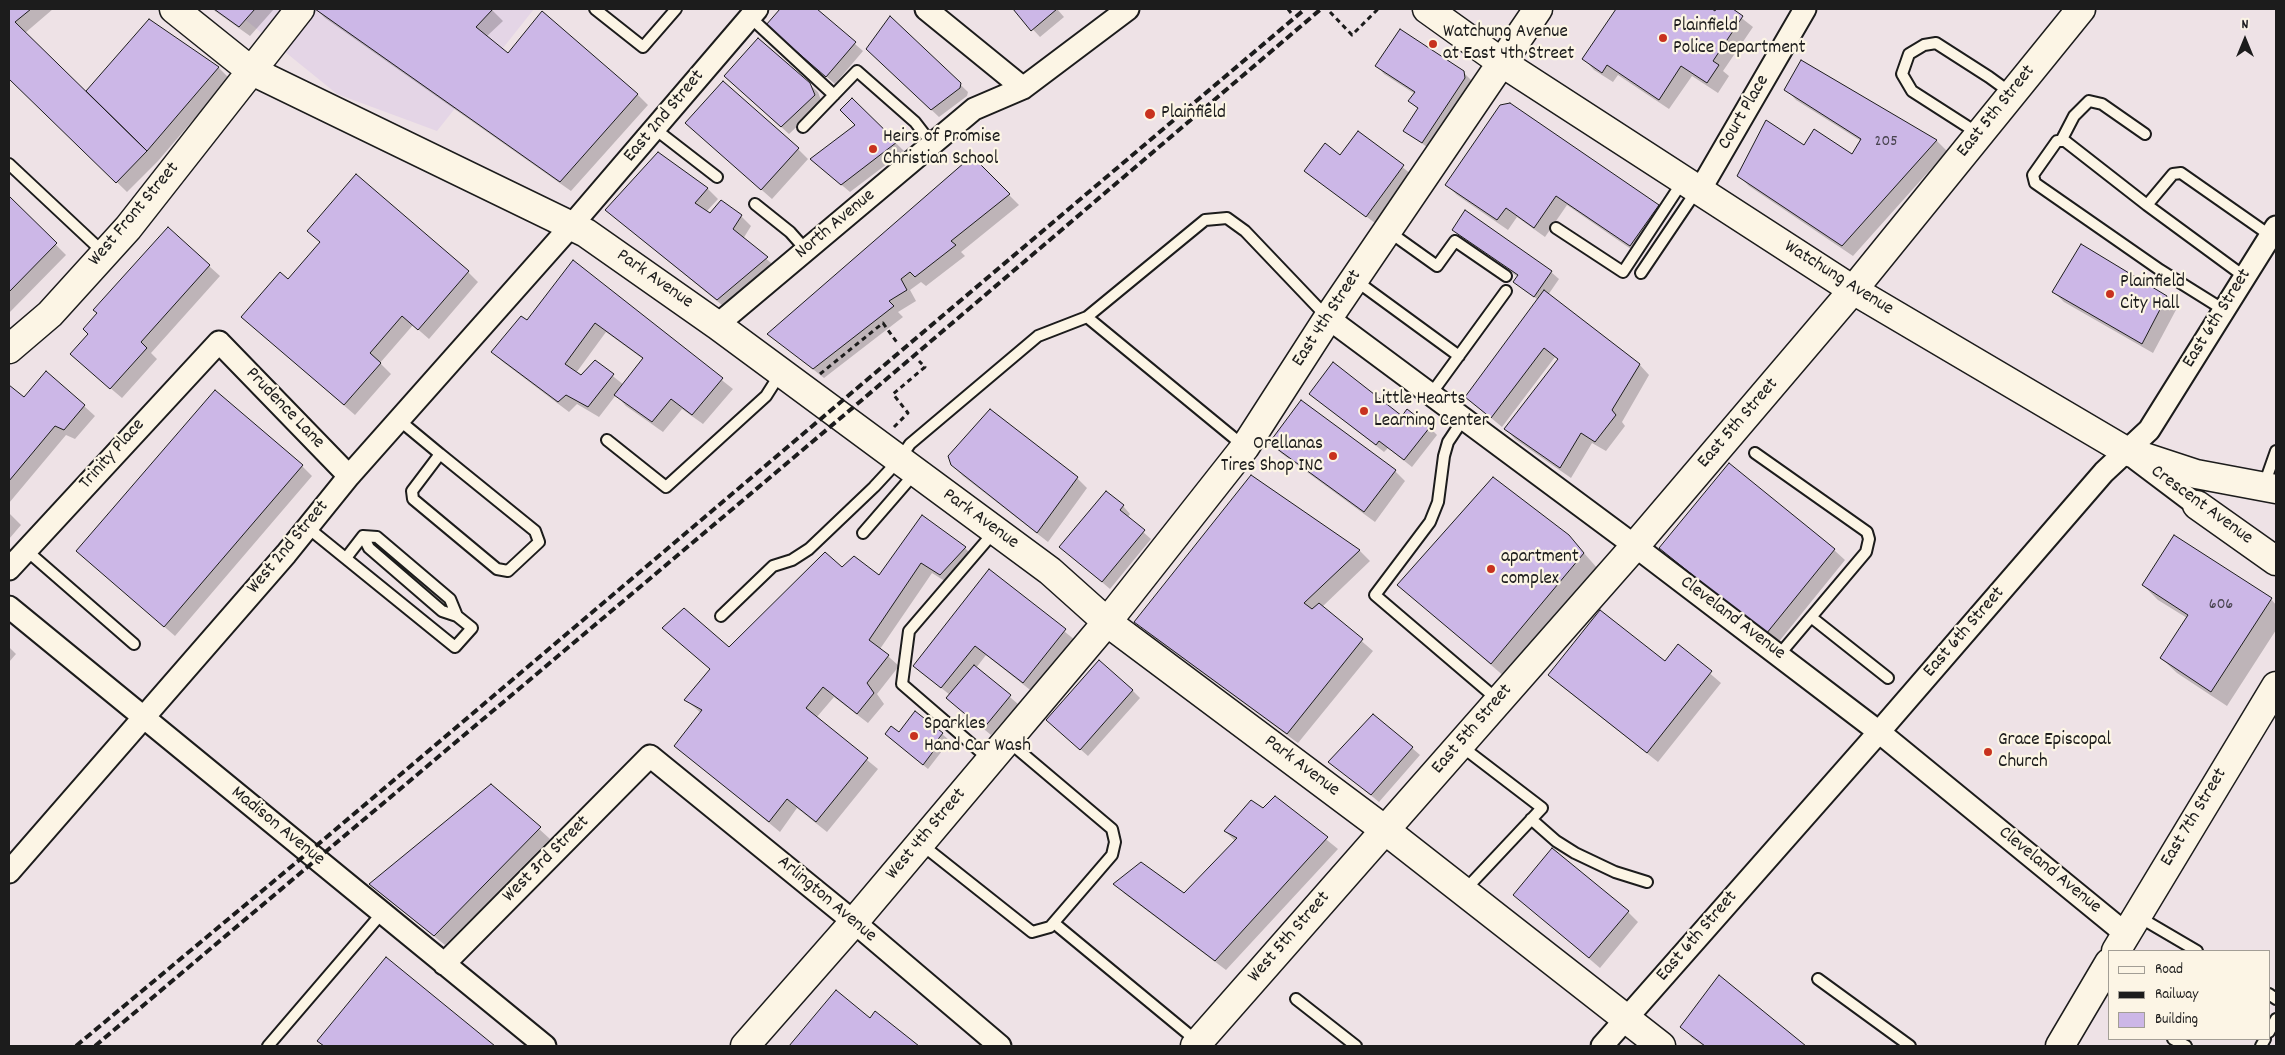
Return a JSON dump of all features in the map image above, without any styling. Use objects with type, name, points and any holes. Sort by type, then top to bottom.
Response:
[{"type":"main road","name":"Park Avenue","points":[[174,9],[250,70],[586,232],[717,325],[1050,572],[1107,622],[1385,830],[1661,1046]]},
{"type":"main road","name":"West Front Street","points":[[9,349],[50,314],[134,220],[250,70],[300,9]]},
{"type":"main road","name":"Watchung Avenue","points":[[1427,9],[1502,62],[1853,290],[2126,451],[2196,474],[2270,487]]},
{"type":"main road","name":"East 4th Street","points":[[1107,622],[1245,447],[1354,279],[1538,9]]},
{"type":"main road","name":"East 5th Street","points":[[1385,830],[1635,546],[1853,290],[2081,9]]},
{"type":"main road","name":"Crescent Avenue","points":[[2198,505],[2276,561]]},
{"type":"main road","name":"West 4th Street","points":[[745,1046],[854,922],[1107,622]]},
{"type":"main road","name":"East 7th Street","points":[[2126,933],[2276,686]]},
{"type":"main road","name":"West 5th Street","points":[[1197,1044],[1385,830]]},
{"type":"main road","points":[[2060,1046],[2097,993],[2108,966]]},
{"type":"street","points":[[926,9],[1023,88]]},
{"type":"street","name":"North Avenue","points":[[717,325],[974,109],[1023,88],[1128,9]]},
{"type":"street","name":"Court Place","points":[[1694,186],[1804,9]]},
{"type":"street","name":"East 2nd Street","points":[[572,226],[754,13]]},
{"type":"street","name":"West 2nd Street","points":[[9,872],[349,476],[572,226]]},
{"type":"street","name":"East 6th Street","points":[[1602,1046],[1879,732],[2098,479],[2150,430],[2273,231]]},
{"type":"street","name":"Cleveland Avenue","points":[[1328,318],[1635,546],[1879,732],[2126,933]]},
{"type":"street","name":"Prudence Lane","points":[[219,342],[349,476]]},
{"type":"street","name":"Trinity Place","points":[[9,569],[219,342]]},
{"type":"street","name":"Crescent Avenue","points":[[2126,451],[2198,505]]},
{"type":"street","name":"Madison Avenue","points":[[9,607],[545,1046]]},
{"type":"street","name":"Arlington Avenue","points":[[650,756],[854,922],[1000,1046]]},
{"type":"street","name":"West 3rd Street","points":[[444,964],[650,756]]},
{"type":"lane","points":[[595,9],[608,13],[643,47],[676,9]]},
{"type":"lane","points":[[754,13],[834,94]]},
{"type":"lane","points":[[1979,134],[1912,91],[1902,74],[1909,54],[1924,45],[1936,43],[2012,94]]},
{"type":"lane","points":[[803,127],[857,71],[915,122],[932,144]]},
{"type":"lane","points":[[2145,134],[2102,104],[2089,100],[2074,116],[2060,141],[2057,141],[2033,175],[2036,183],[2160,270],[2224,310]]},
{"type":"lane","points":[[655,129],[717,177]]},
{"type":"lane","points":[[2060,141],[2076,148],[2148,205],[2245,277]]},
{"type":"lane","points":[[9,164],[104,253]]},
{"type":"lane","points":[[2148,205],[2173,174],[2181,174],[2273,231]]},
{"type":"lane","points":[[1556,228],[1623,272],[1694,186]]},
{"type":"lane","points":[[1641,273],[1694,186]]},
{"type":"lane","points":[[755,204],[790,232],[806,250]]},
{"type":"lane","points":[[863,533],[907,466],[910,444],[1038,336],[1087,317],[1205,220],[1226,218],[1246,230],[1328,318]]},
{"type":"lane","points":[[1387,230],[1437,266],[1455,241],[1506,276]]},
{"type":"lane","points":[[1354,279],[1459,356]]},
{"type":"lane","points":[[1431,394],[1506,291]]},
{"type":"lane","points":[[1087,317],[1245,447]]},
{"type":"lane","points":[[607,440],[666,486],[766,396],[781,372]]},
{"type":"lane","points":[[1464,418],[1448,442],[1438,502],[1430,522],[1375,595],[1499,700]]},
{"type":"lane","points":[[399,420],[534,531],[539,542],[508,572],[497,569],[414,499],[412,491],[440,454]]},
{"type":"lane","points":[[2270,487],[2276,451]]},
{"type":"lane","points":[[1755,453],[1867,532],[1869,539],[1866,552],[1779,655]]},
{"type":"lane","points":[[721,616],[773,566],[792,560],[809,549],[874,487],[907,466]]},
{"type":"lane","points":[[307,527],[455,647],[472,628],[457,616],[442,611],[369,548],[363,536]]},
{"type":"lane","points":[[920,843],[1032,932],[1043,931],[1054,923],[1112,855],[1115,842],[1112,829],[902,684],[909,632],[995,531]]},
{"type":"lane","points":[[346,558],[363,536]]},
{"type":"lane","points":[[363,536],[377,537],[450,599],[457,616]]},
{"type":"lane","points":[[26,550],[134,644]]},
{"type":"lane","points":[[1811,616],[1888,678]]},
{"type":"lane","points":[[1460,745],[1542,808],[1463,892]]},
{"type":"lane","points":[[1531,819],[1556,841],[1575,853],[1615,872],[1647,882]]},
{"type":"lane","points":[[268,1046],[382,913]]},
{"type":"lane","points":[[1054,923],[1197,1044]]},
{"type":"lane","points":[[2126,933],[2193,950]]},
{"type":"lane","points":[[1818,979],[1910,1046]]},
{"type":"lane","points":[[1296,999],[1356,1046]]},
{"type":"lane","points":[[2270,1030],[2276,1019]]},
{"type":"lane","points":[[2175,1040],[2186,1046]]},
{"type":"path","points":[[1330,12],[1352,34],[1378,9]]},
{"type":"path","points":[[802,389],[883,323],[898,344]]},
{"type":"path","points":[[877,444],[908,413],[893,394],[924,368],[919,360]]},
{"type":"shaded area","points":[[232,9],[534,9],[437,131],[337,94]]},
{"type":"building","points":[[9,9],[31,9],[15,22],[147,151],[116,183],[9,79]]},
{"type":"building","points":[[214,9],[255,9],[239,27]]},
{"type":"building","points":[[315,9],[493,9],[476,27],[508,53],[542,11],[638,94],[560,182]]},
{"type":"building","points":[[780,9],[817,9],[856,42],[826,77],[766,25]]},
{"type":"building","points":[[1013,9],[1057,9],[1031,31]]},
{"type":"building","name":"Plainfield Police Department","points":[[1616,9],[1712,9],[1715,11],[1716,9],[1733,9],[1743,16],[1713,61],[1719,65],[1707,83],[1681,66],[1659,100],[1607,65],[1602,73],[1582,59]]},
{"type":"building","points":[[890,16],[961,83],[960,88],[931,110],[866,49]]},
{"type":"building","points":[[149,19],[219,67],[147,151],[86,91]]},
{"type":"building","points":[[1400,29],[1464,71],[1465,78],[1422,143],[1403,131],[1418,108],[1408,101],[1415,92],[1375,66]]},
{"type":"building","points":[[758,38],[810,83],[815,95],[781,127],[724,76]]},
{"type":"building","points":[[1801,60],[1937,140],[1842,246],[1737,176],[1766,120],[1804,145],[1814,129],[1852,154],[1861,139],[1784,90]]},
{"type":"building","points":[[723,81],[799,148],[761,190],[685,123]]},
{"type":"building","points":[[852,98],[897,142],[841,185],[810,159],[855,125],[840,110]]},
{"type":"building","points":[[1510,103],[1659,205],[1630,246],[1556,196],[1534,228],[1506,208],[1497,220],[1445,185],[1500,105]]},
{"type":"building","points":[[1358,131],[1404,165],[1366,217],[1304,171],[1325,143],[1340,155]]},
{"type":"building","points":[[658,152],[708,188],[695,203],[710,213],[721,200],[742,215],[733,229],[768,257],[717,300],[605,210]]},
{"type":"building","points":[[972,156],[1010,194],[951,241],[956,245],[915,277],[910,272],[901,279],[907,290],[889,301],[894,306],[813,369],[767,334]]},
{"type":"building","points":[[356,174],[469,271],[418,330],[402,316],[370,353],[381,363],[344,405],[241,317],[280,272],[288,279],[320,242],[307,231]]},
{"type":"building","points":[[9,196],[57,243],[9,292]]},
{"type":"building","points":[[1465,210],[1552,271],[1534,297],[1513,282],[1518,275],[1452,230]]},
{"type":"building","points":[[168,227],[210,265],[141,342],[147,348],[110,389],[70,354],[88,334],[83,329],[97,313],[93,310]]},
{"type":"building","name":"Plainfield City Hall","points":[[2081,244],[2167,296],[2142,344],[2052,292]]},
{"type":"building","points":[[573,260],[723,378],[692,415],[671,399],[652,422],[614,395],[643,358],[595,323],[565,364],[581,375],[595,360],[614,374],[588,407],[566,395],[558,402],[491,352],[521,316],[527,320]]},
{"type":"building","points":[[1544,290],[1640,364],[1612,410],[1616,415],[1595,442],[1581,433],[1560,468],[1504,429],[1558,359],[1544,348],[1491,418],[1465,397]]},
{"type":"building","name":"Little Hearts Learning Center","points":[[1333,362],[1402,416],[1407,409],[1430,427],[1404,460],[1379,441],[1376,445],[1309,394]]},
{"type":"building","points":[[46,371],[85,405],[64,430],[55,426],[9,481],[9,385],[24,397]]},
{"type":"building","points":[[215,390],[303,465],[164,627],[76,551]]},
{"type":"building","name":"Orellanas Tires Shop INC","points":[[1301,400],[1396,470],[1364,512],[1269,443]]},
{"type":"building","points":[[990,409],[1078,477],[1037,533],[951,465],[948,456]]},
{"type":"building","points":[[1729,463],[1835,549],[1766,634],[1659,548]]},
{"type":"building","points":[[1251,475],[1360,550],[1304,603],[1312,609],[1319,603],[1363,639],[1287,734],[1134,622]]},
{"type":"building","name":"apartment complex","points":[[1493,477],[1569,535],[1584,553],[1491,664],[1397,585]]},
{"type":"building","points":[[1106,491],[1124,505],[1120,510],[1145,530],[1102,582],[1059,547]]},
{"type":"building","points":[[922,515],[966,547],[940,575],[921,563],[869,640],[889,655],[867,683],[874,693],[857,714],[823,687],[806,708],[868,758],[816,822],[787,799],[769,822],[674,746],[702,710],[684,700],[710,669],[662,628],[684,608],[729,647],[825,552],[842,567],[854,556],[879,575]]},
{"type":"building","points":[[2174,535],[2272,598],[2211,692],[2160,658],[2188,615],[2142,585]]},
{"type":"building","points":[[989,569],[1066,629],[1023,683],[975,646],[941,688],[913,666]]},
{"type":"building","points":[[1600,610],[1665,661],[1678,644],[1712,671],[1647,753],[1548,675]]},
{"type":"building","points":[[1099,660],[1133,690],[1080,750],[1046,720]]},
{"type":"building","points":[[974,665],[1011,695],[983,729],[946,698]]},
{"type":"building","name":"Sparkles Hand Car Wash","points":[[915,711],[943,733],[935,743],[938,745],[923,765],[885,734],[891,726],[899,732]]},
{"type":"building","points":[[1373,714],[1413,747],[1371,795],[1328,762]]},
{"type":"building","points":[[491,784],[541,827],[434,936],[369,884]]},
{"type":"building","points":[[1275,796],[1328,837],[1215,961],[1113,884],[1141,862],[1184,893],[1237,838],[1224,831],[1251,800],[1263,808]]},
{"type":"building","points":[[1552,848],[1629,911],[1589,958],[1513,895]]},
{"type":"building","points":[[386,957],[495,1046],[324,1046],[317,1041]]},
{"type":"building","points":[[1719,975],[1806,1046],[1705,1046],[1680,1027]]},
{"type":"building","points":[[836,990],[870,1018],[875,1011],[919,1046],[789,1046]]},
{"type":"railway","points":[[76,1046],[322,841],[1305,9]]},
{"type":"railway","points":[[95,1046],[856,405],[1321,9]]},
{"type":"place","name":"Plainfield Police Department","points":[[1663,38]]},
{"type":"place","name":"Watchung Avenue at East 4th Street","points":[[1433,44]]},
{"type":"place","name":"Plainfield","points":[[1150,114]]},
{"type":"place","name":"Heirs of Promise Christian School","points":[[873,149]]},
{"type":"place","name":"Plainfield City Hall","points":[[2110,294]]},
{"type":"place","name":"Little Hearts Learning Center","points":[[1364,411]]},
{"type":"place","name":"Orellanas Tires Shop INC","points":[[1333,456]]},
{"type":"place","name":"apartment complex","points":[[1491,569]]},
{"type":"place","name":"Sparkles Hand Car Wash","points":[[914,736]]},
{"type":"place","name":"Grace Episcopal Church","points":[[1988,752]]}]
